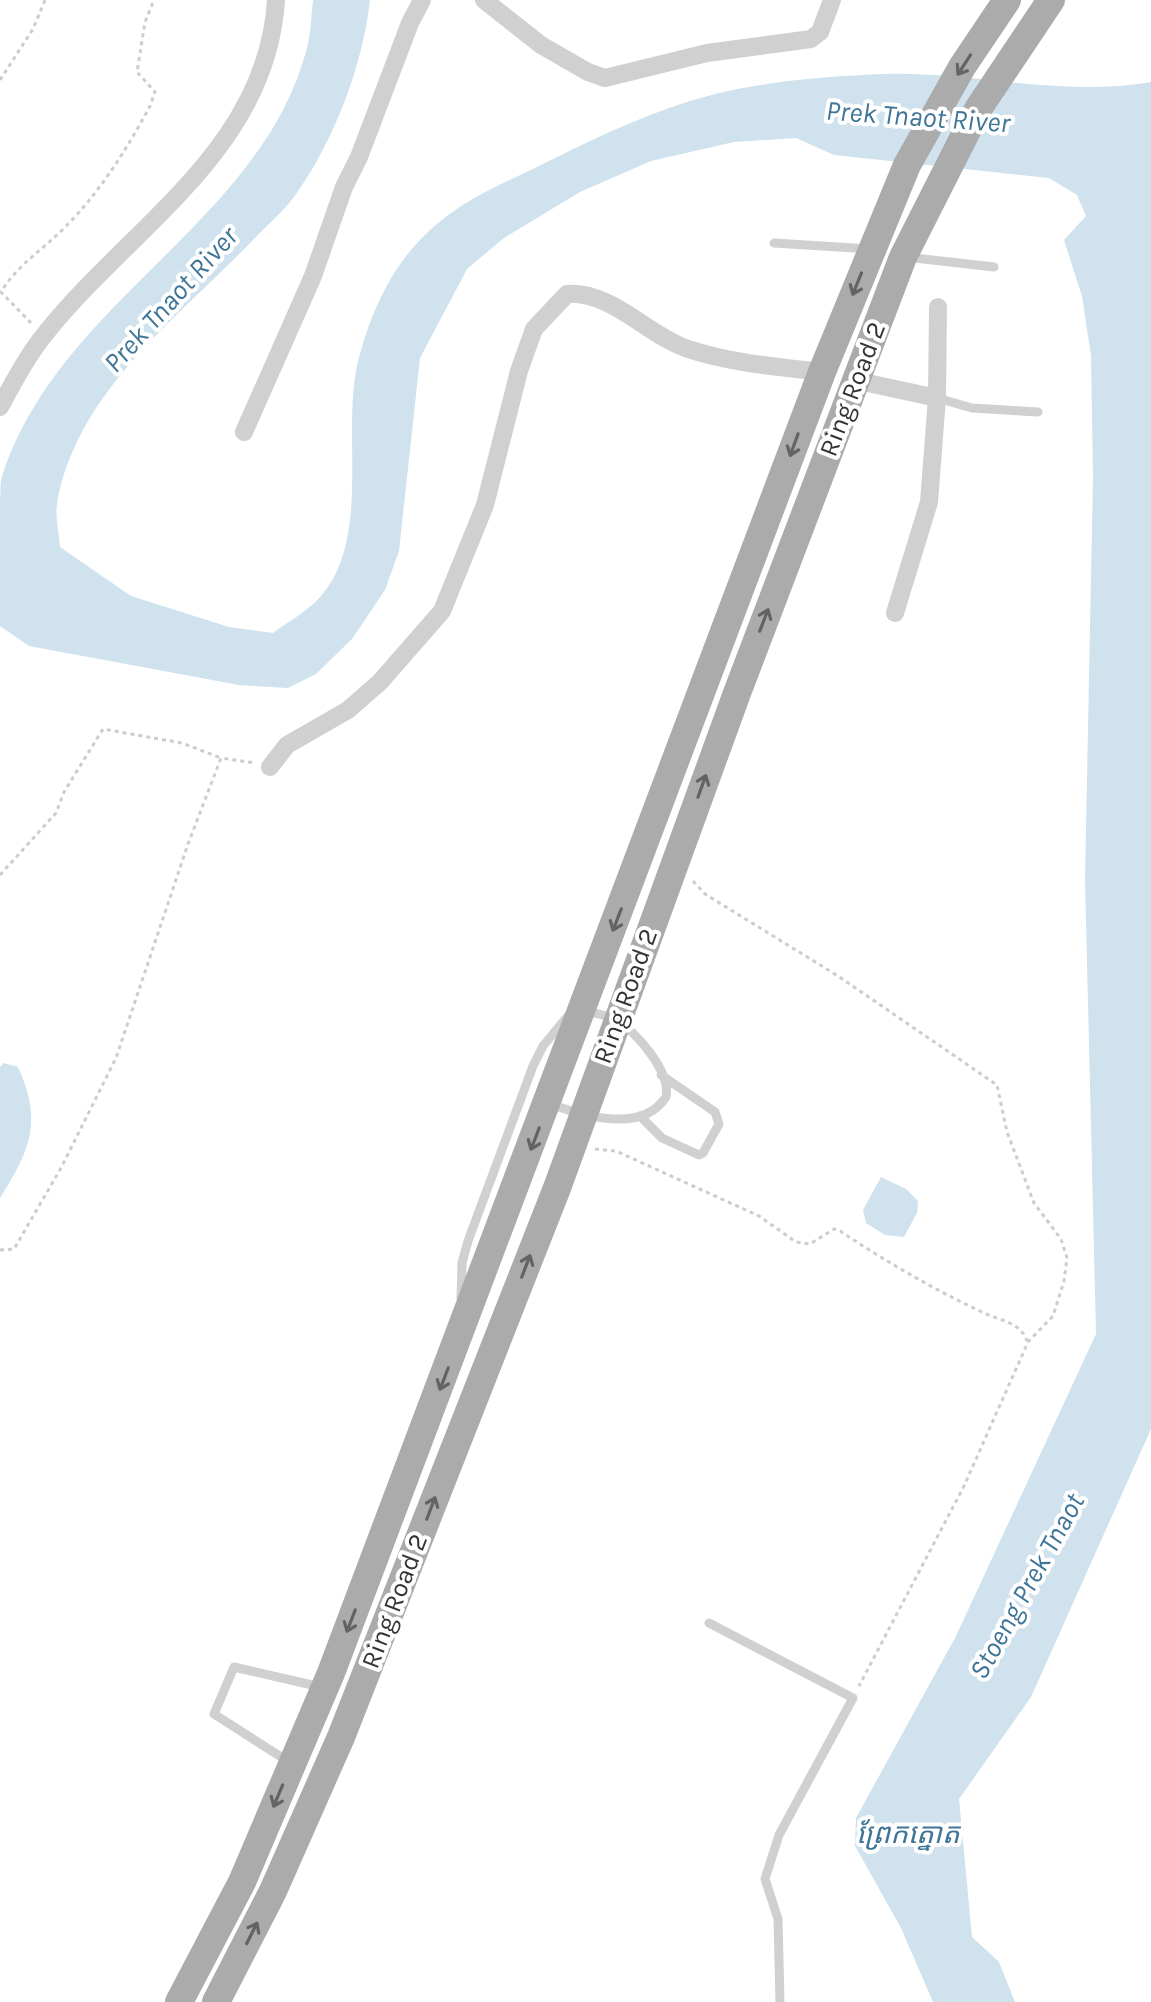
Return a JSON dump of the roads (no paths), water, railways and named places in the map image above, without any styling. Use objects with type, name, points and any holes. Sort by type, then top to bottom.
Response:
[{"type":"main road","name":"Ring Road 2","points":[[179,2002],[242,1882],[325,1688],[822,372],[886,212],[923,133],[1007,0]]},
{"type":"main road","name":"Ring Road 2","points":[[216,2002],[273,1891],[341,1737],[557,1188],[615,1020],[854,380],[903,257],[978,109],[1046,7]]},
{"type":"main road","points":[[706,682],[737,693]]},
{"type":"main road","points":[[521,1175],[557,1188]]},
{"type":"street","points":[[0,407],[44,335],[104,268],[202,172],[226,138],[255,86],[271,45],[276,0]]},
{"type":"street","points":[[244,432],[313,276],[344,187],[422,0]]},
{"type":"street","points":[[484,0],[541,45],[588,72],[605,78],[707,53],[811,39],[820,32],[832,0]]},
{"type":"street","points":[[270,767],[287,745],[348,710],[380,682],[442,611],[485,505],[534,329],[567,294],[587,293],[686,348],[763,366],[822,372]]},
{"type":"street","points":[[895,613],[929,502],[937,398],[938,307]]},
{"type":"street","points":[[854,380],[937,398]]},
{"type":"lane","points":[[774,243],[871,249]]},
{"type":"lane","points":[[903,257],[994,267]]},
{"type":"lane","points":[[937,398],[972,408],[1038,412]]},
{"type":"lane","points":[[459,1337],[462,1263],[468,1241],[543,1046],[586,1000],[615,1020],[646,1048],[661,1075],[666,1097],[654,1111],[640,1116],[582,1116],[548,1103]]},
{"type":"lane","points":[[640,1116],[662,1138],[699,1155],[719,1124],[715,1112],[661,1075]]},
{"type":"lane","points":[[709,1623],[853,1698],[779,1835],[765,1879],[778,1919],[780,2002]]},
{"type":"lane","points":[[292,1764],[214,1714],[234,1667],[325,1688]]},
{"type":"water","points":[[313,0],[370,0],[353,77],[321,153],[284,209],[134,359],[108,392],[85,426],[68,464],[57,504],[60,547],[131,596],[229,627],[273,633],[321,596],[336,572],[346,545],[352,486],[353,394],[357,366],[373,314],[399,265],[411,250],[436,225],[462,206],[623,126],[715,94],[756,86],[884,74],[951,76],[1051,86],[1118,86],[1151,82],[1151,1429],[1031,1697],[959,1799],[972,1937],[999,1962],[1015,2002],[933,2002],[901,1928],[855,1846],[856,1818],[956,1636],[1096,1334],[1085,879],[1093,477],[1091,356],[1082,296],[1064,240],[1086,216],[1077,195],[1049,178],[834,155],[796,138],[734,142],[651,161],[580,192],[504,238],[467,269],[420,358],[399,551],[385,590],[352,639],[316,674],[288,688],[239,685],[29,646],[0,626],[1,480],[28,417],[66,362],[110,311],[248,165],[283,110],[307,48]]},
{"type":"water","points":[[4,1063],[18,1067],[26,1086],[31,1120],[25,1150],[0,1198],[0,1067]]},
{"type":"water","points":[[881,1177],[906,1189],[918,1201],[917,1213],[904,1237],[885,1235],[866,1223],[863,1210]]},
{"type":"water label","name":"Prek Tnaot River","points":[[918,116]]},
{"type":"water label","name":"Prek Tnaot River","points":[[170,299]]},
{"type":"water label","name":"Stoeng Prek Tnaot","points":[[1026,1586]]},
{"type":"water label","name":"ព្រែកត្នោត","points":[[908,1833]]}]
